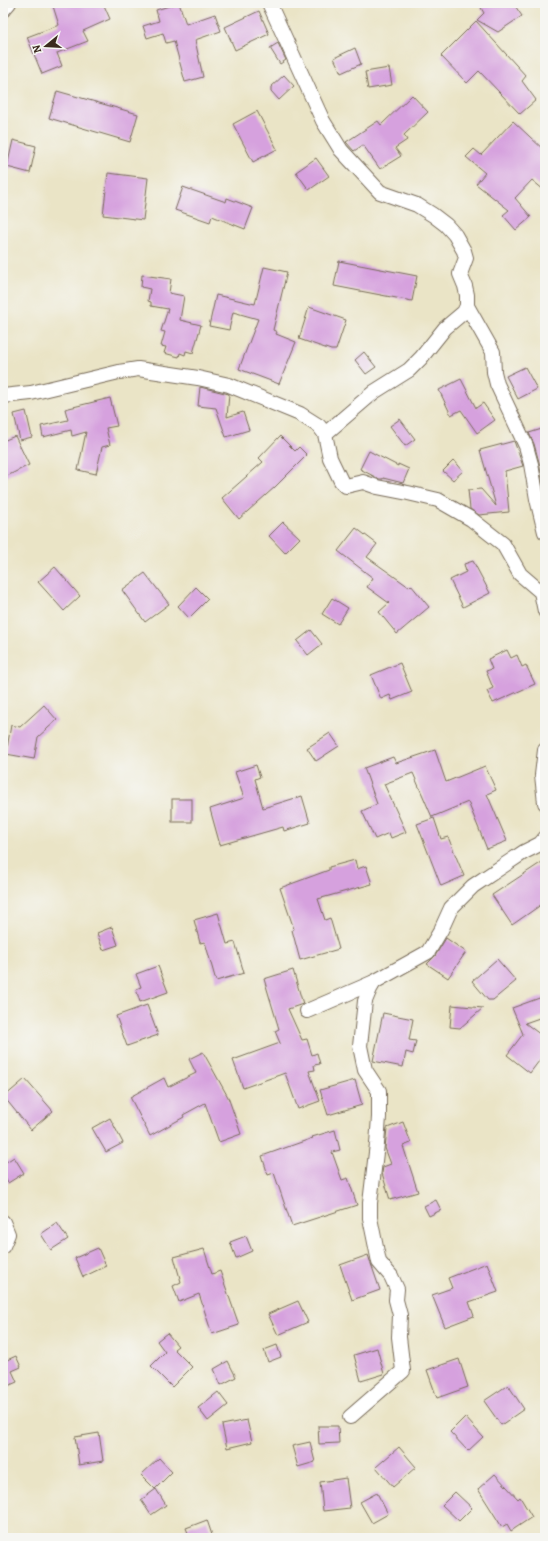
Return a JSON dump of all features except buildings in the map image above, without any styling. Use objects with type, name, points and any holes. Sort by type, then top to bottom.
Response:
[{"type":"street","points":[[3,10],[9,3]]},
{"type":"street","points":[[269,3],[323,121],[341,150],[380,192],[417,205],[434,215],[446,225],[458,240],[464,251],[466,258],[460,274],[466,286],[467,306],[493,352],[496,384],[526,446],[545,532]]},
{"type":"street","points":[[325,434],[374,392],[409,370],[422,358],[445,328],[464,312],[467,306]]},
{"type":"street","points":[[3,396],[31,393],[119,372],[138,369],[198,378],[229,385],[300,414],[318,426],[325,434],[330,458],[341,481],[346,486],[363,482],[377,487],[438,500],[471,519],[503,544],[520,574],[543,585],[545,611]]},
{"type":"street","points":[[545,750],[542,775],[545,802]]},
{"type":"street","points":[[306,1011],[374,982],[428,952],[451,908],[473,886],[524,852],[540,844],[545,838]]},
{"type":"street","points":[[350,1417],[403,1371],[399,1337],[400,1315],[396,1300],[397,1289],[391,1276],[379,1262],[370,1218],[370,1203],[379,1117],[379,1090],[365,1070],[360,1046],[365,1001],[374,982]]},
{"type":"street","points":[[3,1222],[8,1234],[3,1246]]}]
